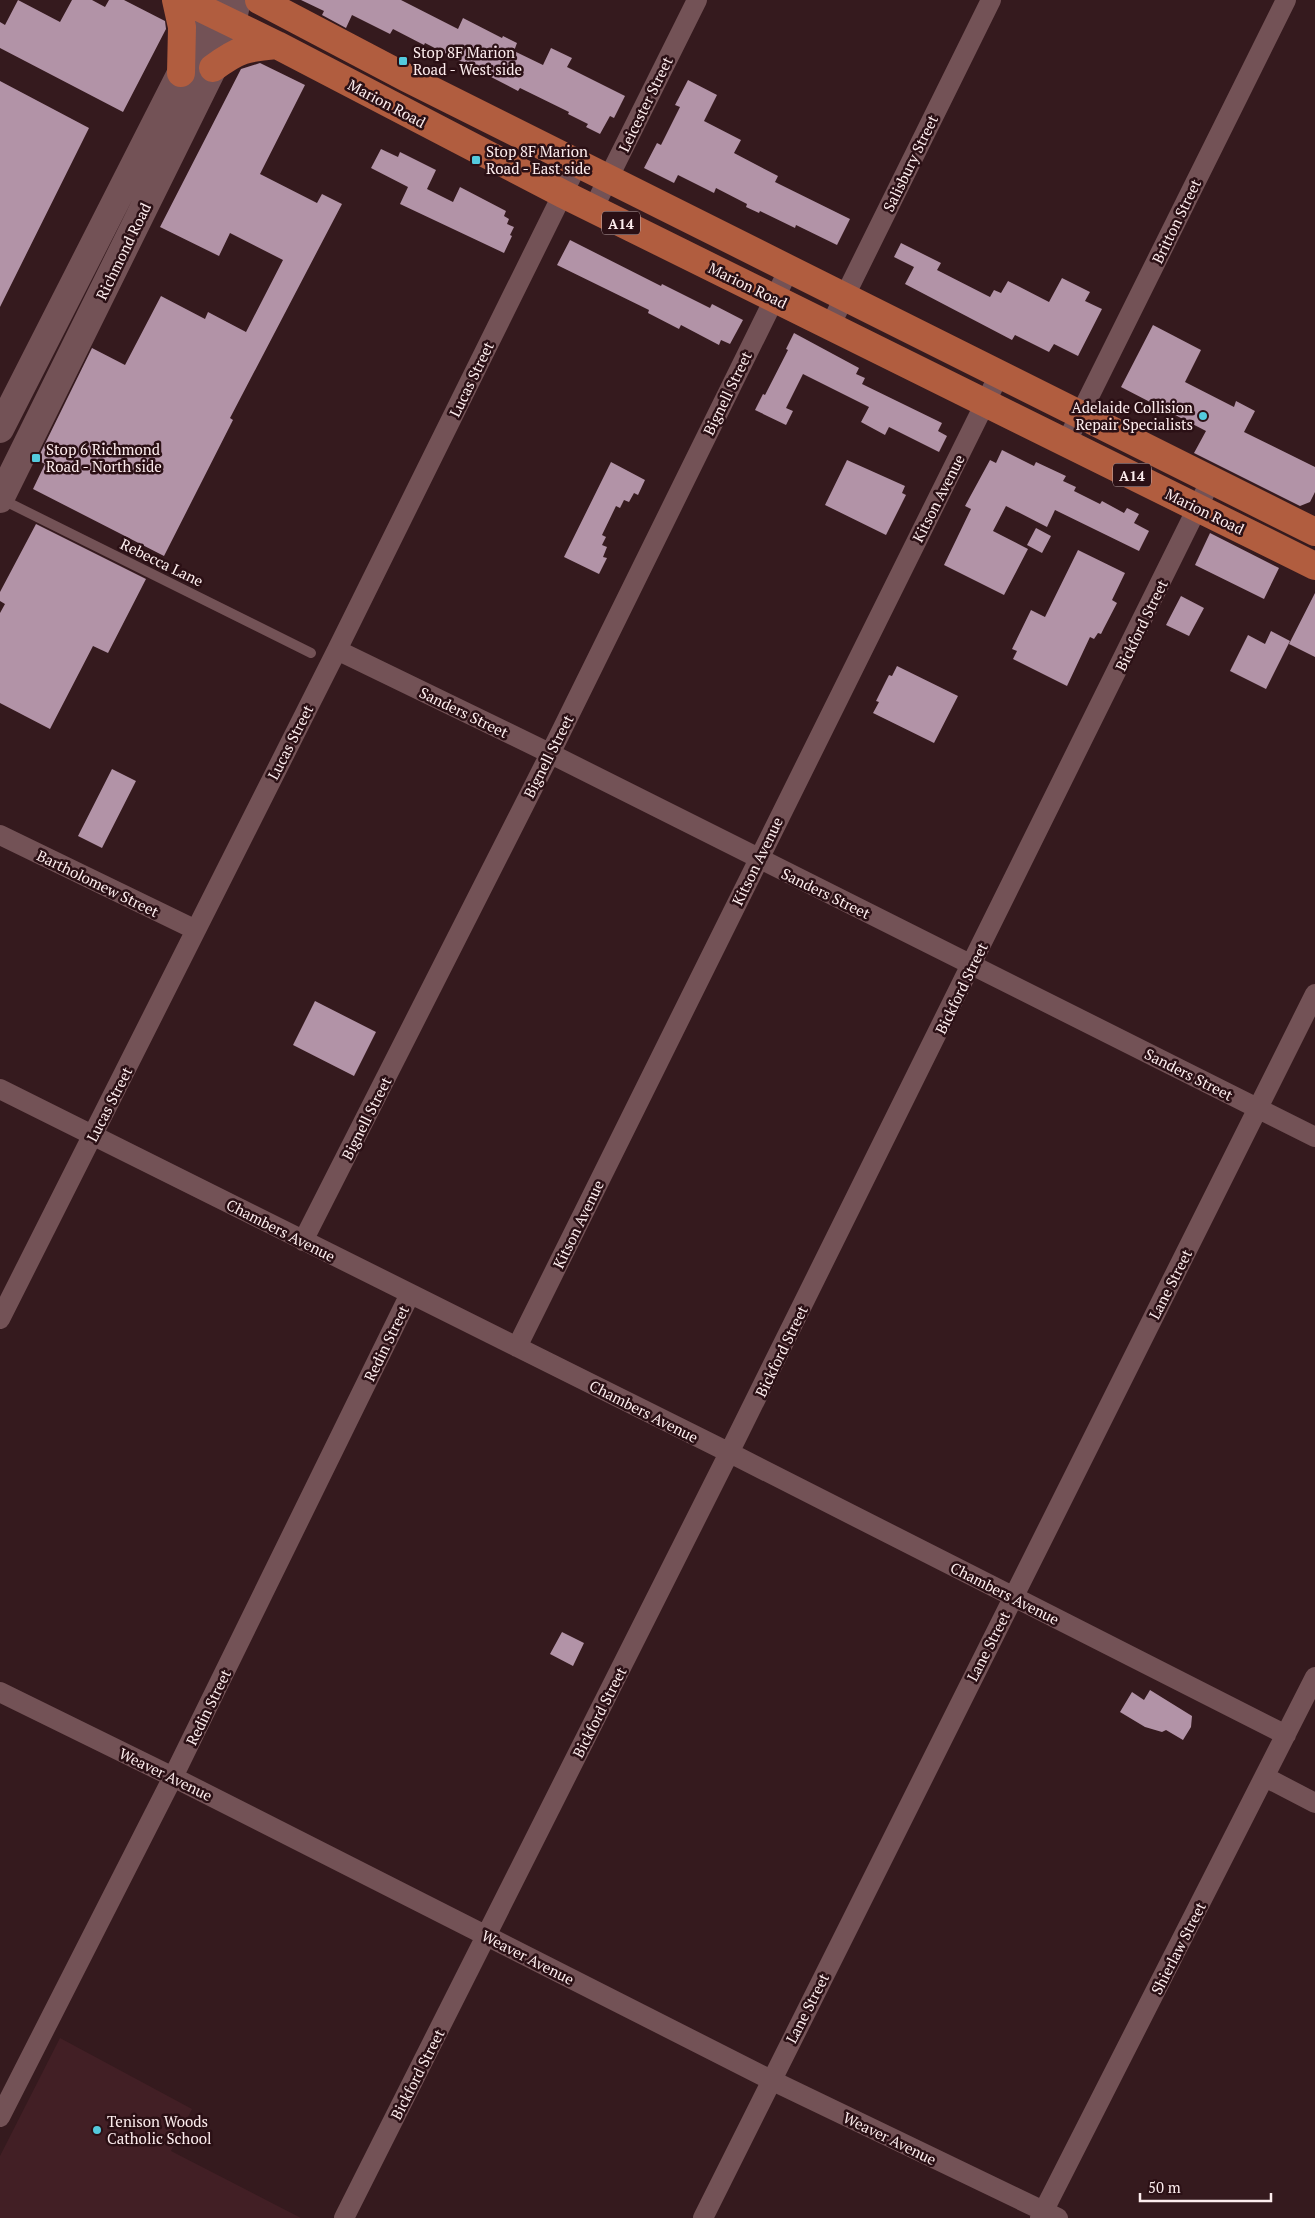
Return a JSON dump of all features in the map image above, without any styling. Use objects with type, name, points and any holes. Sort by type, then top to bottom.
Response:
[{"type":"main road","points":[[176,0],[182,27],[181,72]]},
{"type":"main road","name":"Marion Road","points":[[184,0],[228,9],[277,45],[563,194],[1198,508],[1311,555]]},
{"type":"main road","name":"Marion Road","points":[[258,0],[407,78],[1315,532]]},
{"type":"main road","name":"Richmond Road","points":[[0,429],[181,72],[228,9]]},
{"type":"main road","name":"Richmond Road","points":[[0,499],[214,68],[228,9]]},
{"type":"main road","points":[[214,68],[233,53],[252,48],[277,45]]},
{"type":"street","name":"Leicester Street","points":[[593,209],[697,0]]},
{"type":"street","name":"Salisbury Street","points":[[830,326],[991,0]]},
{"type":"street","name":"Britton Street","points":[[1066,442],[1286,0]]},
{"type":"street","name":"Lucas Street","points":[[0,1319],[94,1136],[337,650],[578,163]]},
{"type":"street","name":"Bignell Street","points":[[303,1241],[550,754],[789,269]]},
{"type":"street","name":"Kitson Avenue","points":[[517,1347],[999,374]]},
{"type":"street","name":"Bickford Street","points":[[344,2218],[729,1453],[1211,480]]},
{"type":"street","name":"Sanders Street","points":[[337,650],[550,754],[1315,1136]]},
{"type":"street","name":"Bartholomew Street","points":[[0,835],[196,930]]},
{"type":"street","name":"Lane Street","points":[[703,2218],[1315,994]]},
{"type":"street","name":"Chambers Avenue","points":[[0,1089],[729,1453],[1286,1735]]},
{"type":"street","name":"Redin Street","points":[[0,2117],[173,1777],[410,1294]]},
{"type":"street","name":"Shierlaw Street","points":[[1047,2216],[1315,1677]]},
{"type":"street","name":"Weaver Avenue","points":[[0,1692],[173,1777],[771,2080],[1047,2216]]},
{"type":"street","points":[[1265,1777],[1315,1803]]},
{"type":"lane","name":"Rebecca Lane","points":[[0,499],[311,653]]},
{"type":"shaded area","name":"Tenison Woods Catholic School","points":[[60,2038],[192,2109],[171,2151],[301,2218],[0,2218],[0,2156]]},
{"type":"building","points":[[18,0],[60,22],[72,0],[92,0],[105,7],[109,0],[124,0],[165,21],[166,29],[123,112],[0,48],[0,22],[5,25]]},
{"type":"building","points":[[301,0],[401,0],[458,29],[463,18],[502,38],[503,36],[517,43],[514,51],[543,65],[551,48],[572,58],[567,67],[625,96],[614,118],[610,116],[600,134],[586,127],[588,124],[568,114],[569,112],[520,88],[518,91],[425,43],[424,45],[393,29],[390,34],[352,15],[346,28],[322,15],[324,11]]},
{"type":"building","points":[[260,63],[305,85],[260,174],[317,203],[322,194],[342,204],[230,418],[233,420],[164,556],[33,489],[45,464],[37,460],[92,348],[125,365],[161,296],[205,319],[208,312],[246,332],[283,260],[230,233],[219,256],[160,227],[241,69]]},
{"type":"building","points":[[688,80],[717,95],[704,121],[741,140],[734,153],[778,176],[775,182],[850,219],[837,245],[796,225],[795,228],[760,211],[759,213],[746,207],[747,204],[716,188],[714,193],[678,175],[674,183],[644,168],[657,143],[661,145],[680,107],[675,105]]},
{"type":"building","points":[[0,81],[89,128],[0,307]]},
{"type":"building","points":[[381,149],[398,157],[400,152],[436,170],[427,189],[453,202],[460,187],[506,211],[504,216],[509,219],[507,224],[514,227],[504,253],[400,204],[408,187],[371,168]]},
{"type":"building","points":[[570,240],[661,286],[662,284],[710,308],[712,304],[743,320],[730,344],[721,340],[719,345],[681,325],[679,329],[648,313],[649,310],[557,265]]},
{"type":"building","points":[[901,243],[941,263],[937,270],[990,297],[994,290],[1001,293],[1008,281],[1049,302],[1062,278],[1090,292],[1085,301],[1102,309],[1078,356],[1054,344],[1049,352],[1015,335],[1012,340],[905,284],[914,267],[894,257]]},
{"type":"building","points":[[1153,325],[1201,350],[1185,382],[1234,407],[1236,401],[1255,411],[1244,432],[1315,467],[1315,492],[1310,502],[1300,506],[1194,453],[1206,431],[1121,387]]},
{"type":"building","points":[[794,333],[859,368],[856,374],[865,378],[862,384],[942,423],[938,431],[947,436],[939,452],[889,427],[885,435],[861,422],[869,407],[803,374],[786,408],[793,411],[786,425],[755,410],[763,394],[765,395],[788,350],[786,349]]},
{"type":"building","points":[[1002,450],[1034,466],[1036,462],[1066,476],[1063,481],[1076,487],[1074,491],[1100,504],[1102,501],[1124,513],[1127,508],[1139,514],[1134,523],[1149,531],[1139,551],[1055,510],[1047,527],[1006,506],[993,531],[1028,549],[1004,595],[944,565],[971,509],[965,506],[990,460],[996,463]]},
{"type":"building","points":[[847,460],[905,486],[902,493],[906,495],[886,535],[825,505]]},
{"type":"building","points":[[611,462],[645,480],[638,495],[634,493],[629,502],[624,500],[620,508],[616,506],[602,535],[606,537],[602,545],[607,547],[603,557],[607,558],[599,574],[564,557]]},
{"type":"building","points":[[36,524],[146,579],[108,653],[93,646],[50,729],[0,703],[0,613],[5,604],[0,601],[0,592]]},
{"type":"building","points":[[1036,528],[1051,536],[1042,553],[1027,545]]},
{"type":"building","points":[[1210,533],[1279,568],[1264,599],[1195,565]]},
{"type":"building","points":[[1078,550],[1125,573],[1112,600],[1117,603],[1101,634],[1098,633],[1094,639],[1090,637],[1067,686],[1013,659],[1017,651],[1012,649],[1031,610],[1045,617]]},
{"type":"building","points":[[1315,593],[1315,657],[1289,644]]},
{"type":"building","points":[[1181,596],[1204,608],[1189,636],[1166,625]]},
{"type":"building","points":[[1271,631],[1290,641],[1266,689],[1230,671],[1248,635],[1265,644]]},
{"type":"building","points":[[897,666],[958,696],[934,743],[873,713],[879,702],[876,701],[889,675],[892,676]]},
{"type":"building","points":[[112,769],[136,781],[102,848],[78,836]]},
{"type":"building","points":[[315,1001],[376,1032],[354,1076],[293,1045]]},
{"type":"building","points":[[562,1632],[584,1643],[573,1666],[550,1654]]},
{"type":"building","points":[[1150,1690],[1192,1716],[1191,1727],[1183,1740],[1166,1730],[1162,1732],[1145,1727],[1120,1712],[1132,1692],[1144,1700]]},
{"type":"place","name":"Stop 8F Marion Road - West side","points":[[403,61]]},
{"type":"place","name":"Stop 8F Marion Road - East side","points":[[476,160]]},
{"type":"place","name":"Adelaide Collision Repair Specialists","points":[[1203,416]]},
{"type":"place","name":"Stop 6 Richmond Road - North side","points":[[36,458]]},
{"type":"place","name":"Tenison Woods Catholic School","points":[[97,2130]]}]
